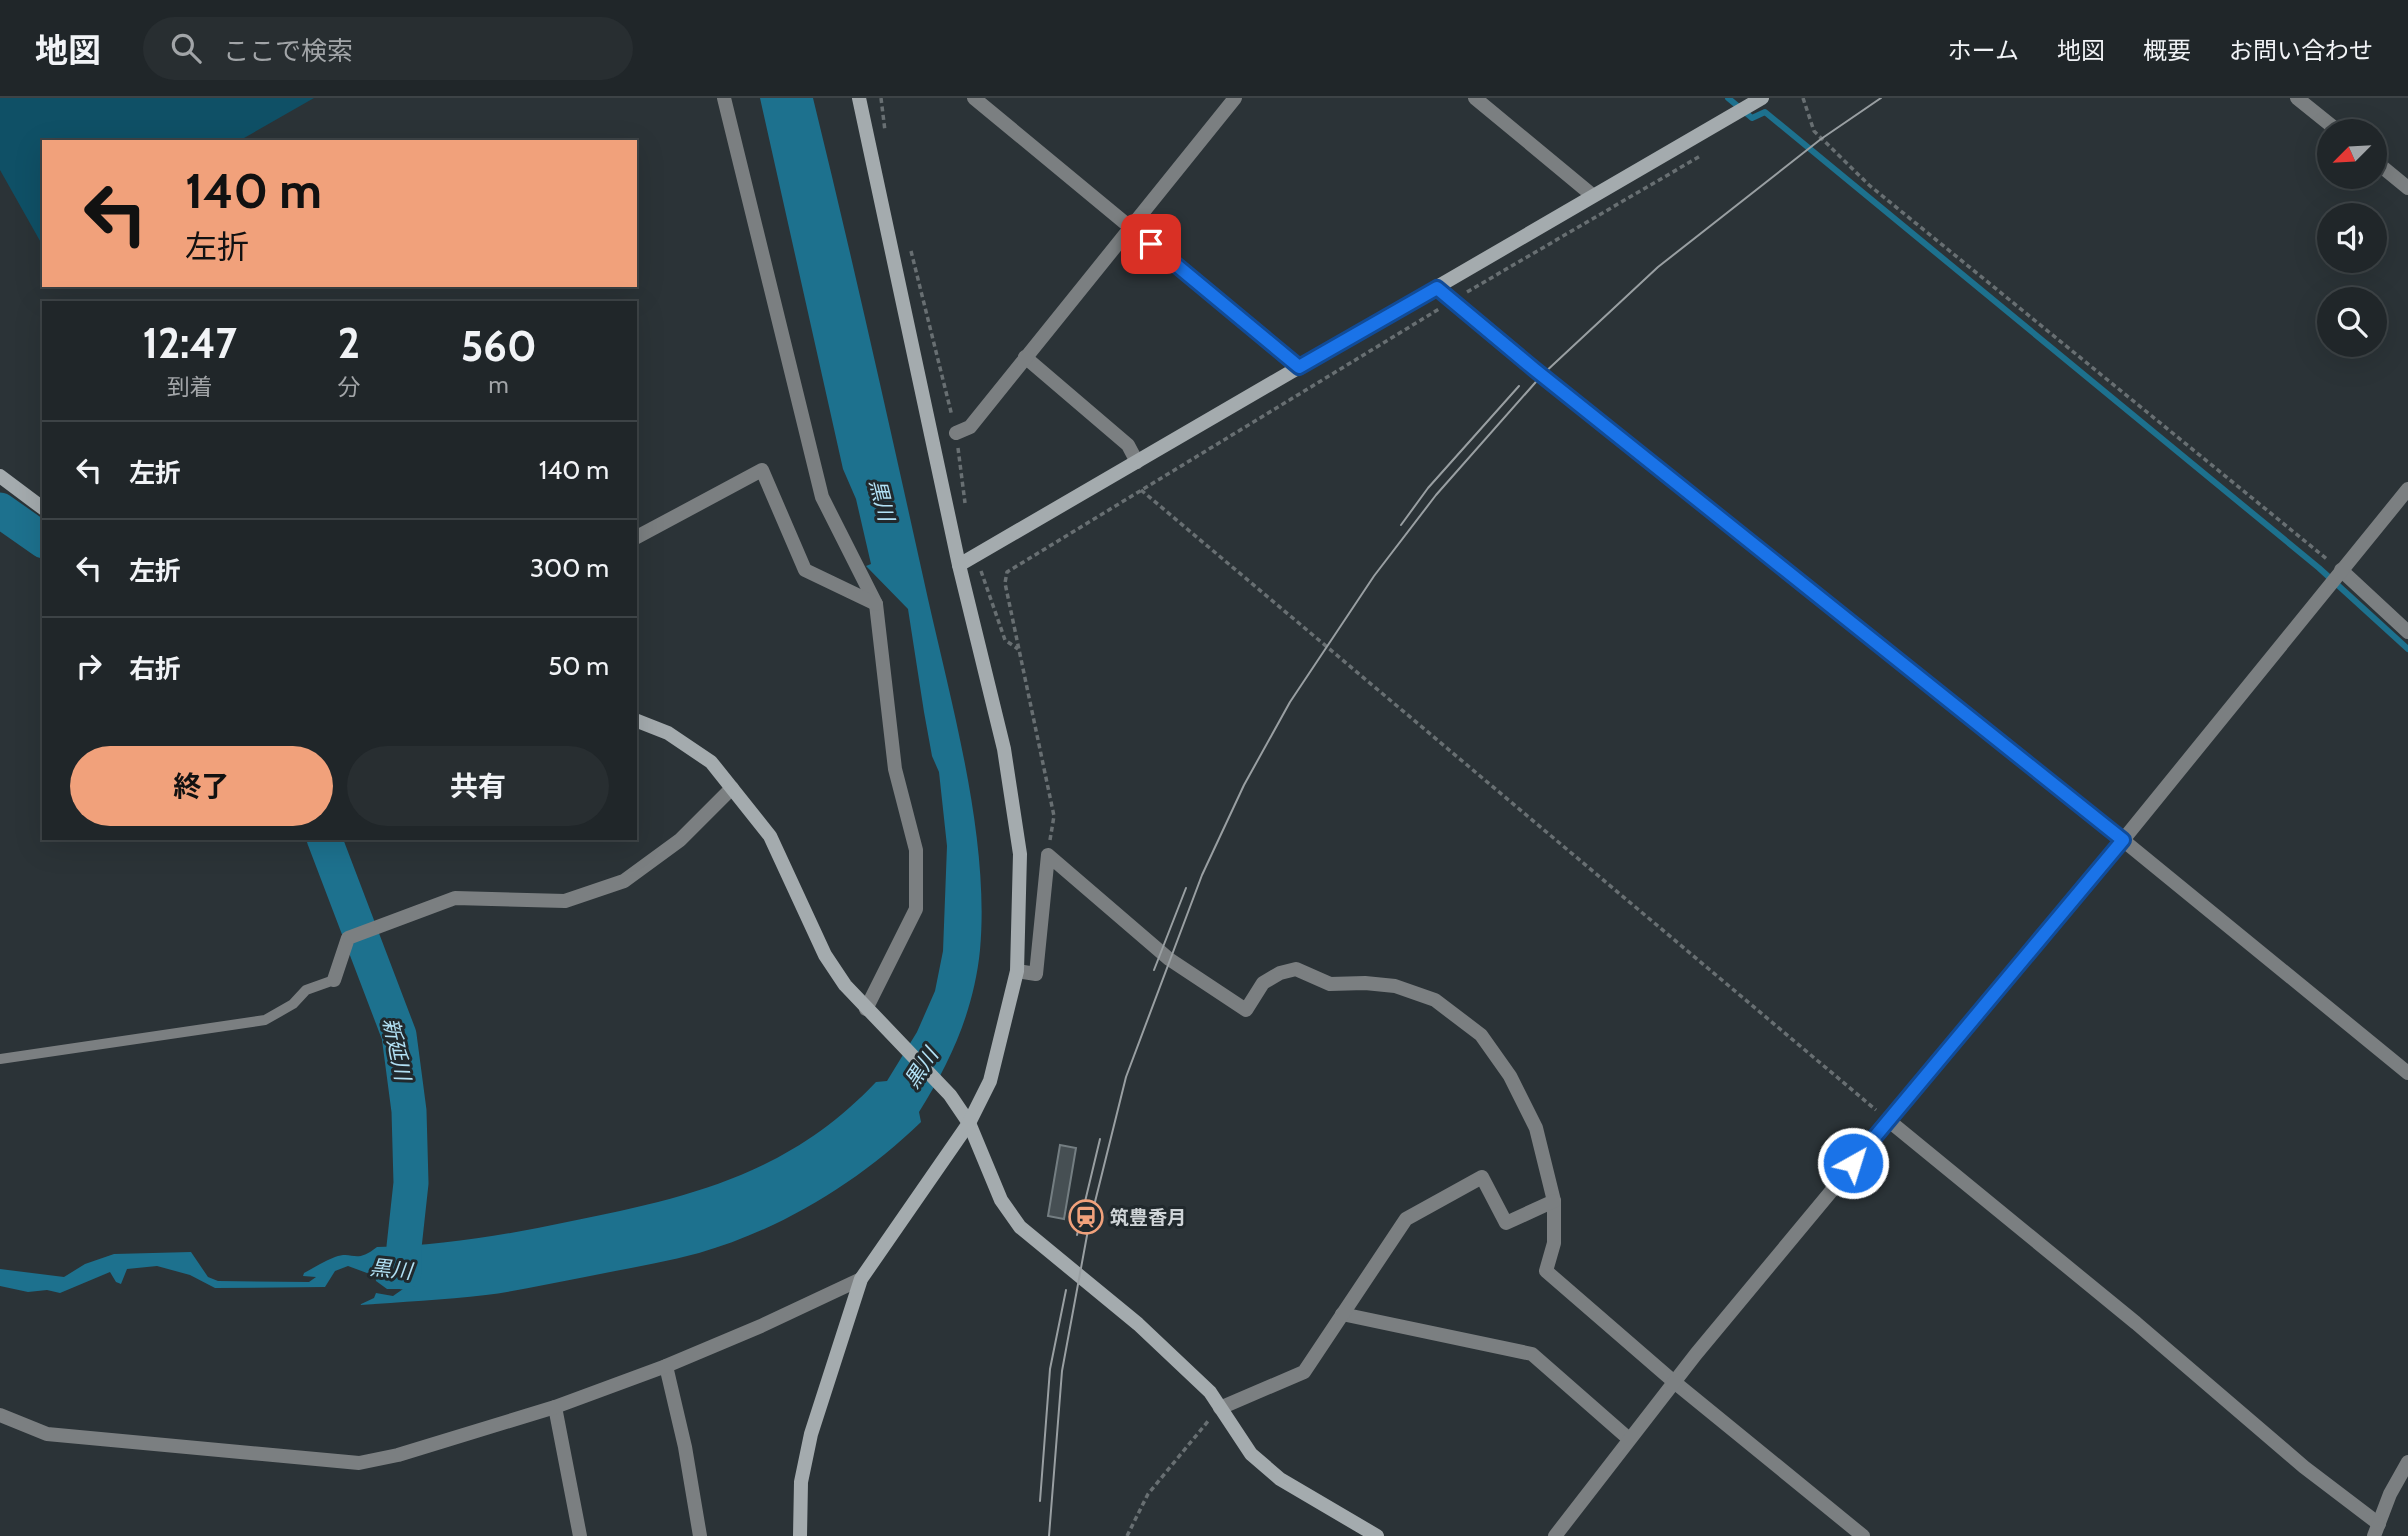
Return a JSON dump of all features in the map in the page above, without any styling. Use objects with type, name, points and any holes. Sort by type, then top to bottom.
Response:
[{"type":"street","points":[[724,98],[822,497],[876,604],[895,769],[916,850],[916,909],[866,1009]]},
{"type":"street","points":[[800,1536],[801,1482],[811,1434],[861,1279],[969,1123],[990,1081],[1017,971],[1020,854],[1004,749],[960,565],[859,98]]},
{"type":"street","points":[[974,98],[1299,367]]},
{"type":"street","points":[[957,433],[970,427],[1129,226],[1235,98]]},
{"type":"street","points":[[1475,98],[1592,195]]},
{"type":"street","points":[[960,565],[1762,98]]},
{"type":"street","points":[[2297,98],[2323,119]]},
{"type":"street","points":[[2387,171],[2408,188]]},
{"type":"street","points":[[1437,288],[2408,1073]]},
{"type":"street","points":[[1025,357],[1128,445],[1137,462]]},
{"type":"street","points":[[637,537],[762,470],[805,570],[876,604]]},
{"type":"street","points":[[0,476],[42,508]]},
{"type":"street","points":[[1555,1536],[1674,1381],[2123,840],[2408,489]]},
{"type":"street","points":[[2341,570],[2408,632]]},
{"type":"street","points":[[637,721],[668,733],[711,762],[770,836],[825,955],[845,985],[866,1009],[950,1095],[969,1123],[1001,1200],[1020,1227],[1138,1324],[1210,1392],[1251,1454],[1280,1479],[1377,1536]]},
{"type":"street","points":[[334,980],[348,938],[455,898],[565,901],[624,881],[680,840],[732,788]]},
{"type":"street","points":[[1017,971],[1036,974],[1048,855]]},
{"type":"street","points":[[1048,855],[1169,959],[1246,1010],[1263,983],[1280,973],[1296,969],[1331,984],[1395,986],[1435,1000],[1481,1035],[1510,1076],[1536,1129],[1554,1201],[1554,1243],[1546,1271],[1674,1381],[1863,1536]]},
{"type":"street","points":[[1888,1120],[2126,1314],[2376,1530],[2390,1494],[2408,1462]]},
{"type":"street","points":[[1220,1408],[1304,1372],[1406,1219],[1482,1177],[1506,1223],[1554,1201]]},
{"type":"street","points":[[0,1415],[47,1434],[359,1464],[398,1455],[555,1407],[666,1366],[761,1326],[861,1279]]},
{"type":"street","points":[[1342,1314],[1532,1354],[1629,1439]]},
{"type":"street","points":[[666,1366],[685,1447],[700,1536]]},
{"type":"street","points":[[555,1407],[580,1536]]},
{"type":"lane","points":[[0,1059],[265,1020],[293,1004],[306,990],[334,980]]},
{"type":"path","points":[[881,98],[885,137]]},
{"type":"path","points":[[1803,98],[1814,131],[1869,185],[2341,570]]},
{"type":"path","points":[[1048,855],[1054,816],[1005,583],[1007,572],[1452,300],[1713,148]]},
{"type":"path","points":[[908,241],[957,433],[966,512]]},
{"type":"path","points":[[1141,490],[1888,1120]]},
{"type":"path","points":[[976,555],[1005,640],[1018,649]]},
{"type":"path","points":[[1127,1536],[1148,1494],[1220,1408]]},
{"type":"shaded area","points":[[0,98],[314,98],[240,140],[42,140],[42,244],[0,170]]},
{"type":"water","name":"黒川","points":[[760,98],[813,98],[967,773],[979,864],[982,908],[980,950],[967,1014],[951,1054],[919,1112],[921,1122],[897,1144],[845,1183],[818,1201],[760,1231],[685,1257],[511,1291],[359,1305],[374,1298],[376,1293],[393,1296],[403,1289],[387,1289],[376,1281],[374,1270],[367,1273],[348,1266],[335,1271],[325,1287],[215,1288],[190,1275],[157,1266],[127,1269],[121,1284],[116,1282],[110,1272],[60,1293],[47,1290],[28,1292],[0,1286],[0,1269],[64,1277],[85,1264],[114,1254],[191,1252],[208,1277],[218,1281],[309,1282],[316,1277],[303,1276],[304,1273],[341,1255],[359,1256],[377,1247],[425,1245],[496,1235],[611,1213],[695,1192],[771,1161],[808,1140],[842,1114],[876,1082],[887,1081],[917,1032],[935,991],[943,951],[947,846],[939,772],[932,756],[908,609],[866,566],[871,564],[856,499],[843,469]]},
{"type":"building","points":[[1060,1145],[1076,1148],[1064,1219],[1048,1216]]},
{"type":"waterway","points":[[1728,98],[1752,118],[1765,112],[2319,568],[2408,649]]},
{"type":"waterway","name":"新延川","points":[[0,510],[42,540]]},
{"type":"waterway","name":"新延川","points":[[325,840],[399,1035],[409,1111],[411,1183],[404,1272]]},
{"type":"tram line","points":[[1049,1536],[1062,1371],[1088,1230],[1126,1077],[1202,875],[1244,785],[1290,702],[1374,576],[1436,495],[1542,375],[1658,267],[1821,139],[1881,98]]},
{"type":"tram line","points":[[1401,525],[1428,488],[1519,386]]},
{"type":"tram line","points":[[1154,970],[1186,888]]},
{"type":"tram line","points":[[1077,1235],[1100,1139]]},
{"type":"tram line","points":[[1040,1501],[1050,1369],[1066,1290]]},
{"type":"place","name":"筑豊香月","points":[[1086,1217]]},
{"type":"route","points":[[1151,244],[1299,367],[1437,288],[1534,369],[2123,840],[1853,1163]]}]
